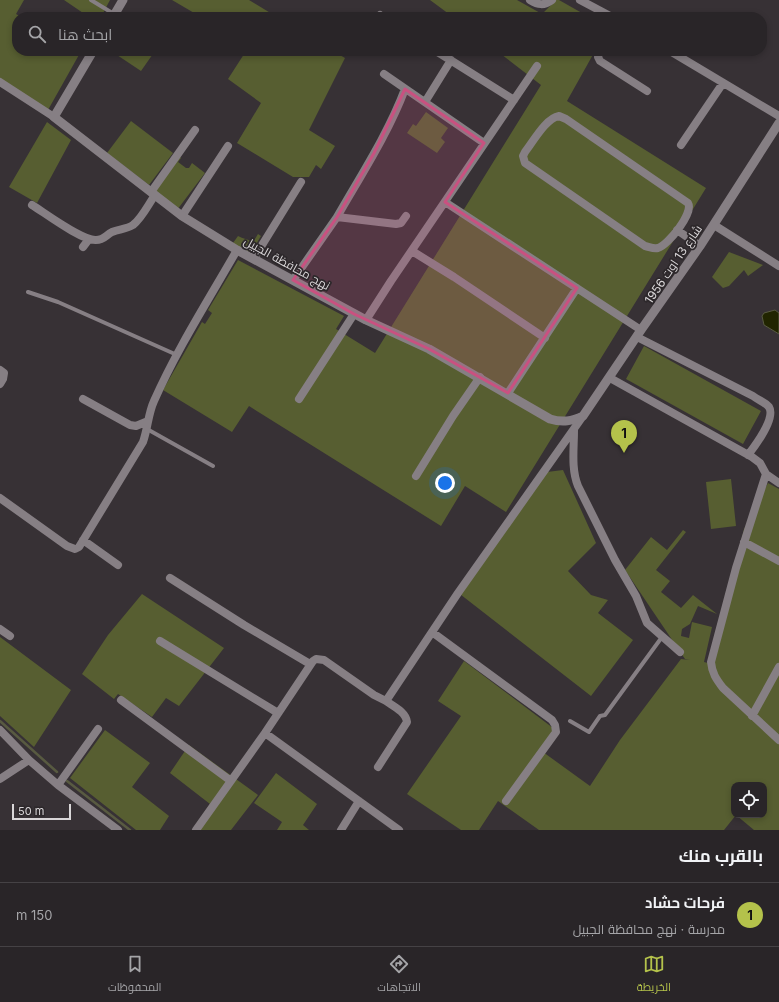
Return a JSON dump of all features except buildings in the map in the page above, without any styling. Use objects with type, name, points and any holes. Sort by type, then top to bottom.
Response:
[{"type":"street","points":[[115,12],[122,0]]},
{"type":"street","points":[[530,0],[536,4],[546,4],[552,0]]},
{"type":"street","points":[[580,0],[603,12]]},
{"type":"street","points":[[54,117],[90,56]]},
{"type":"street","points":[[444,56],[514,100]]},
{"type":"street","points":[[598,56],[600,61],[647,91]]},
{"type":"street","points":[[678,56],[779,116]]},
{"type":"street","points":[[425,102],[451,60]]},
{"type":"street","points":[[366,320],[537,66]]},
{"type":"street","points":[[384,74],[484,143]]},
{"type":"street","name":"نهج محافظة الجبيل","points":[[0,82],[54,117],[182,216],[237,250],[354,314],[428,349],[480,377],[550,419],[559,421],[573,420],[584,416]]},
{"type":"street","points":[[681,145],[723,83]]},
{"type":"street","points":[[293,280],[337,217],[391,120],[405,89]]},
{"type":"street","points":[[562,117],[686,200],[690,206],[690,210],[688,216],[677,230],[660,248],[653,249],[645,246],[529,166],[525,162],[523,156],[550,119],[562,117]]},
{"type":"street","name":"شارع 13 اوت 1956","points":[[584,416],[639,333],[714,225],[779,123]]},
{"type":"street","points":[[32,205],[61,224],[89,239],[102,239],[113,232],[132,225],[138,220],[153,194],[195,130]]},
{"type":"street","points":[[182,216],[228,146]]},
{"type":"street","points":[[254,258],[301,182]]},
{"type":"street","points":[[445,202],[515,246],[577,288],[639,333],[753,396],[768,407],[771,413],[768,421],[756,445],[748,455]]},
{"type":"street","points":[[337,217],[396,224],[400,223],[406,216]]},
{"type":"street","points":[[714,225],[779,266]]},
{"type":"street","points":[[677,230],[700,246]]},
{"type":"street","points":[[83,247],[89,239]]},
{"type":"street","points":[[0,498],[67,546],[75,549],[78,547],[143,442],[153,401],[177,355],[237,250]]},
{"type":"street","points":[[412,251],[454,277],[499,309],[545,338]]},
{"type":"street","points":[[508,393],[577,288]]},
{"type":"street","points":[[299,399],[354,314]]},
{"type":"street","points":[[0,370],[4,373],[4,376],[0,384]]},
{"type":"street","points":[[416,476],[453,416],[480,377]]},
{"type":"street","points":[[610,378],[748,455],[760,464],[766,474],[779,483]]},
{"type":"street","points":[[83,399],[130,426],[148,425]]},
{"type":"street","points":[[386,701],[536,482],[584,416]]},
{"type":"street","points":[[574,430],[574,478],[615,560],[636,596],[648,623],[680,652]]},
{"type":"street","points":[[766,474],[744,542],[712,662],[712,672],[715,679],[723,688],[779,740]]},
{"type":"street","points":[[83,540],[118,565]]},
{"type":"street","points":[[744,542],[779,561]]},
{"type":"street","points":[[170,578],[244,625],[310,664]]},
{"type":"street","points":[[0,629],[10,636]]},
{"type":"street","points":[[432,632],[552,720],[555,725],[556,732],[506,801]]},
{"type":"street","points":[[160,642],[278,713]]},
{"type":"street","points":[[196,830],[265,733],[310,664],[316,659],[324,660],[374,695],[386,701],[404,714],[407,718],[407,722],[378,767]]},
{"type":"street","points":[[752,716],[779,667]]},
{"type":"street","points":[[121,700],[231,780]]},
{"type":"street","points":[[58,785],[98,729]]},
{"type":"street","points":[[0,730],[29,760],[58,785],[118,830]]},
{"type":"street","points":[[265,733],[399,830]]},
{"type":"street","points":[[0,779],[29,760]]},
{"type":"street","points":[[341,830],[359,801]]},
{"type":"lane","points":[[91,0],[108,12]]},
{"type":"lane","points":[[28,292],[58,302],[177,355]]},
{"type":"lane","points":[[148,425],[213,466]]},
{"type":"lane","points":[[570,721],[589,732],[600,716],[605,715],[663,637]]},
{"type":"highlighted area","points":[[405,89],[484,143],[445,202],[577,288],[508,393],[429,349],[354,314],[293,280],[337,217],[374,153]]},
{"type":"shaded area","points":[[0,0],[24,0],[17,12],[12,12],[12,56],[78,56],[48,110],[0,80]]},
{"type":"shaded area","points":[[64,0],[110,0],[104,12],[82,12]]},
{"type":"shaded area","points":[[172,0],[249,0],[269,12],[192,12]]},
{"type":"shaded area","points":[[430,0],[517,0],[538,12],[446,12]]},
{"type":"shaded area","points":[[556,0],[559,0],[580,12],[544,12]]},
{"type":"shaded area","points":[[118,56],[152,56],[141,71]]},
{"type":"shaded area","points":[[243,56],[342,56],[345,58],[309,130],[335,146],[321,169],[316,165],[309,177],[293,177],[237,143],[261,103],[228,79]]},
{"type":"shaded area","points":[[503,56],[592,56],[567,101],[706,188],[506,512],[465,486],[441,526],[249,406],[232,432],[163,390],[202,322],[205,324],[212,313],[208,310],[238,260],[344,316],[336,329],[375,353],[541,85]]},
{"type":"shaded area","points":[[426,112],[448,128],[441,138],[445,142],[437,153],[407,133],[413,124],[416,126]]},
{"type":"shaded area","points":[[131,121],[173,153],[149,185],[107,153]]},
{"type":"shaded area","points":[[47,122],[71,140],[37,203],[9,187]]},
{"type":"shaded area","points":[[179,156],[181,158],[178,162],[186,168],[189,168],[192,163],[205,173],[177,210],[155,190]]},
{"type":"shaded area","points":[[258,234],[261,236],[250,254],[233,243],[238,236],[253,242]]},
{"type":"shaded area","points":[[729,252],[763,265],[748,276],[744,270],[729,286],[723,288],[712,277]]},
{"type":"shaded area","points":[[775,310],[779,313],[779,334],[764,325],[762,316],[764,313]]},
{"type":"shaded area","points":[[644,346],[761,411],[743,444],[626,379]]},
{"type":"shaded area","points":[[563,470],[596,543],[568,571],[591,595],[608,600],[598,613],[633,640],[591,696],[456,591],[547,472]]},
{"type":"shaded area","points":[[731,479],[736,526],[711,529],[706,482]]},
{"type":"shaded area","points":[[768,483],[779,489],[779,830],[754,830],[740,818],[767,818],[767,782],[731,782],[731,818],[734,818],[724,830],[539,830],[498,801],[479,830],[461,830],[407,794],[461,716],[438,701],[464,661],[557,731],[543,752],[590,786],[620,740],[681,659],[690,660],[685,659],[625,570],[651,537],[667,550],[683,530],[686,532],[656,570],[670,581],[661,592],[681,608],[693,595],[717,614],[698,606],[690,624],[682,629],[681,636],[689,638],[692,622],[712,627],[704,662],[712,664],[744,529]]},
{"type":"shaded area","points":[[142,594],[224,648],[179,706],[166,698],[152,717],[118,694],[114,699],[82,674],[108,635]]},
{"type":"shaded area","points":[[0,637],[71,690],[34,747],[0,716]]},
{"type":"shaded area","points":[[105,730],[150,763],[132,787],[169,816],[160,830],[136,830],[70,778]]},
{"type":"shaded area","points":[[189,745],[258,795],[231,830],[192,830],[210,804],[170,773]]},
{"type":"shaded area","points":[[276,773],[317,804],[303,825],[309,830],[277,830],[282,822],[254,803]]},
{"type":"waterway","points":[[0,721],[57,772]]},
{"type":"waterway","points":[[67,781],[130,830]]},
{"type":"place","name":"فرحات حشاد","points":[[624,453]]}]
